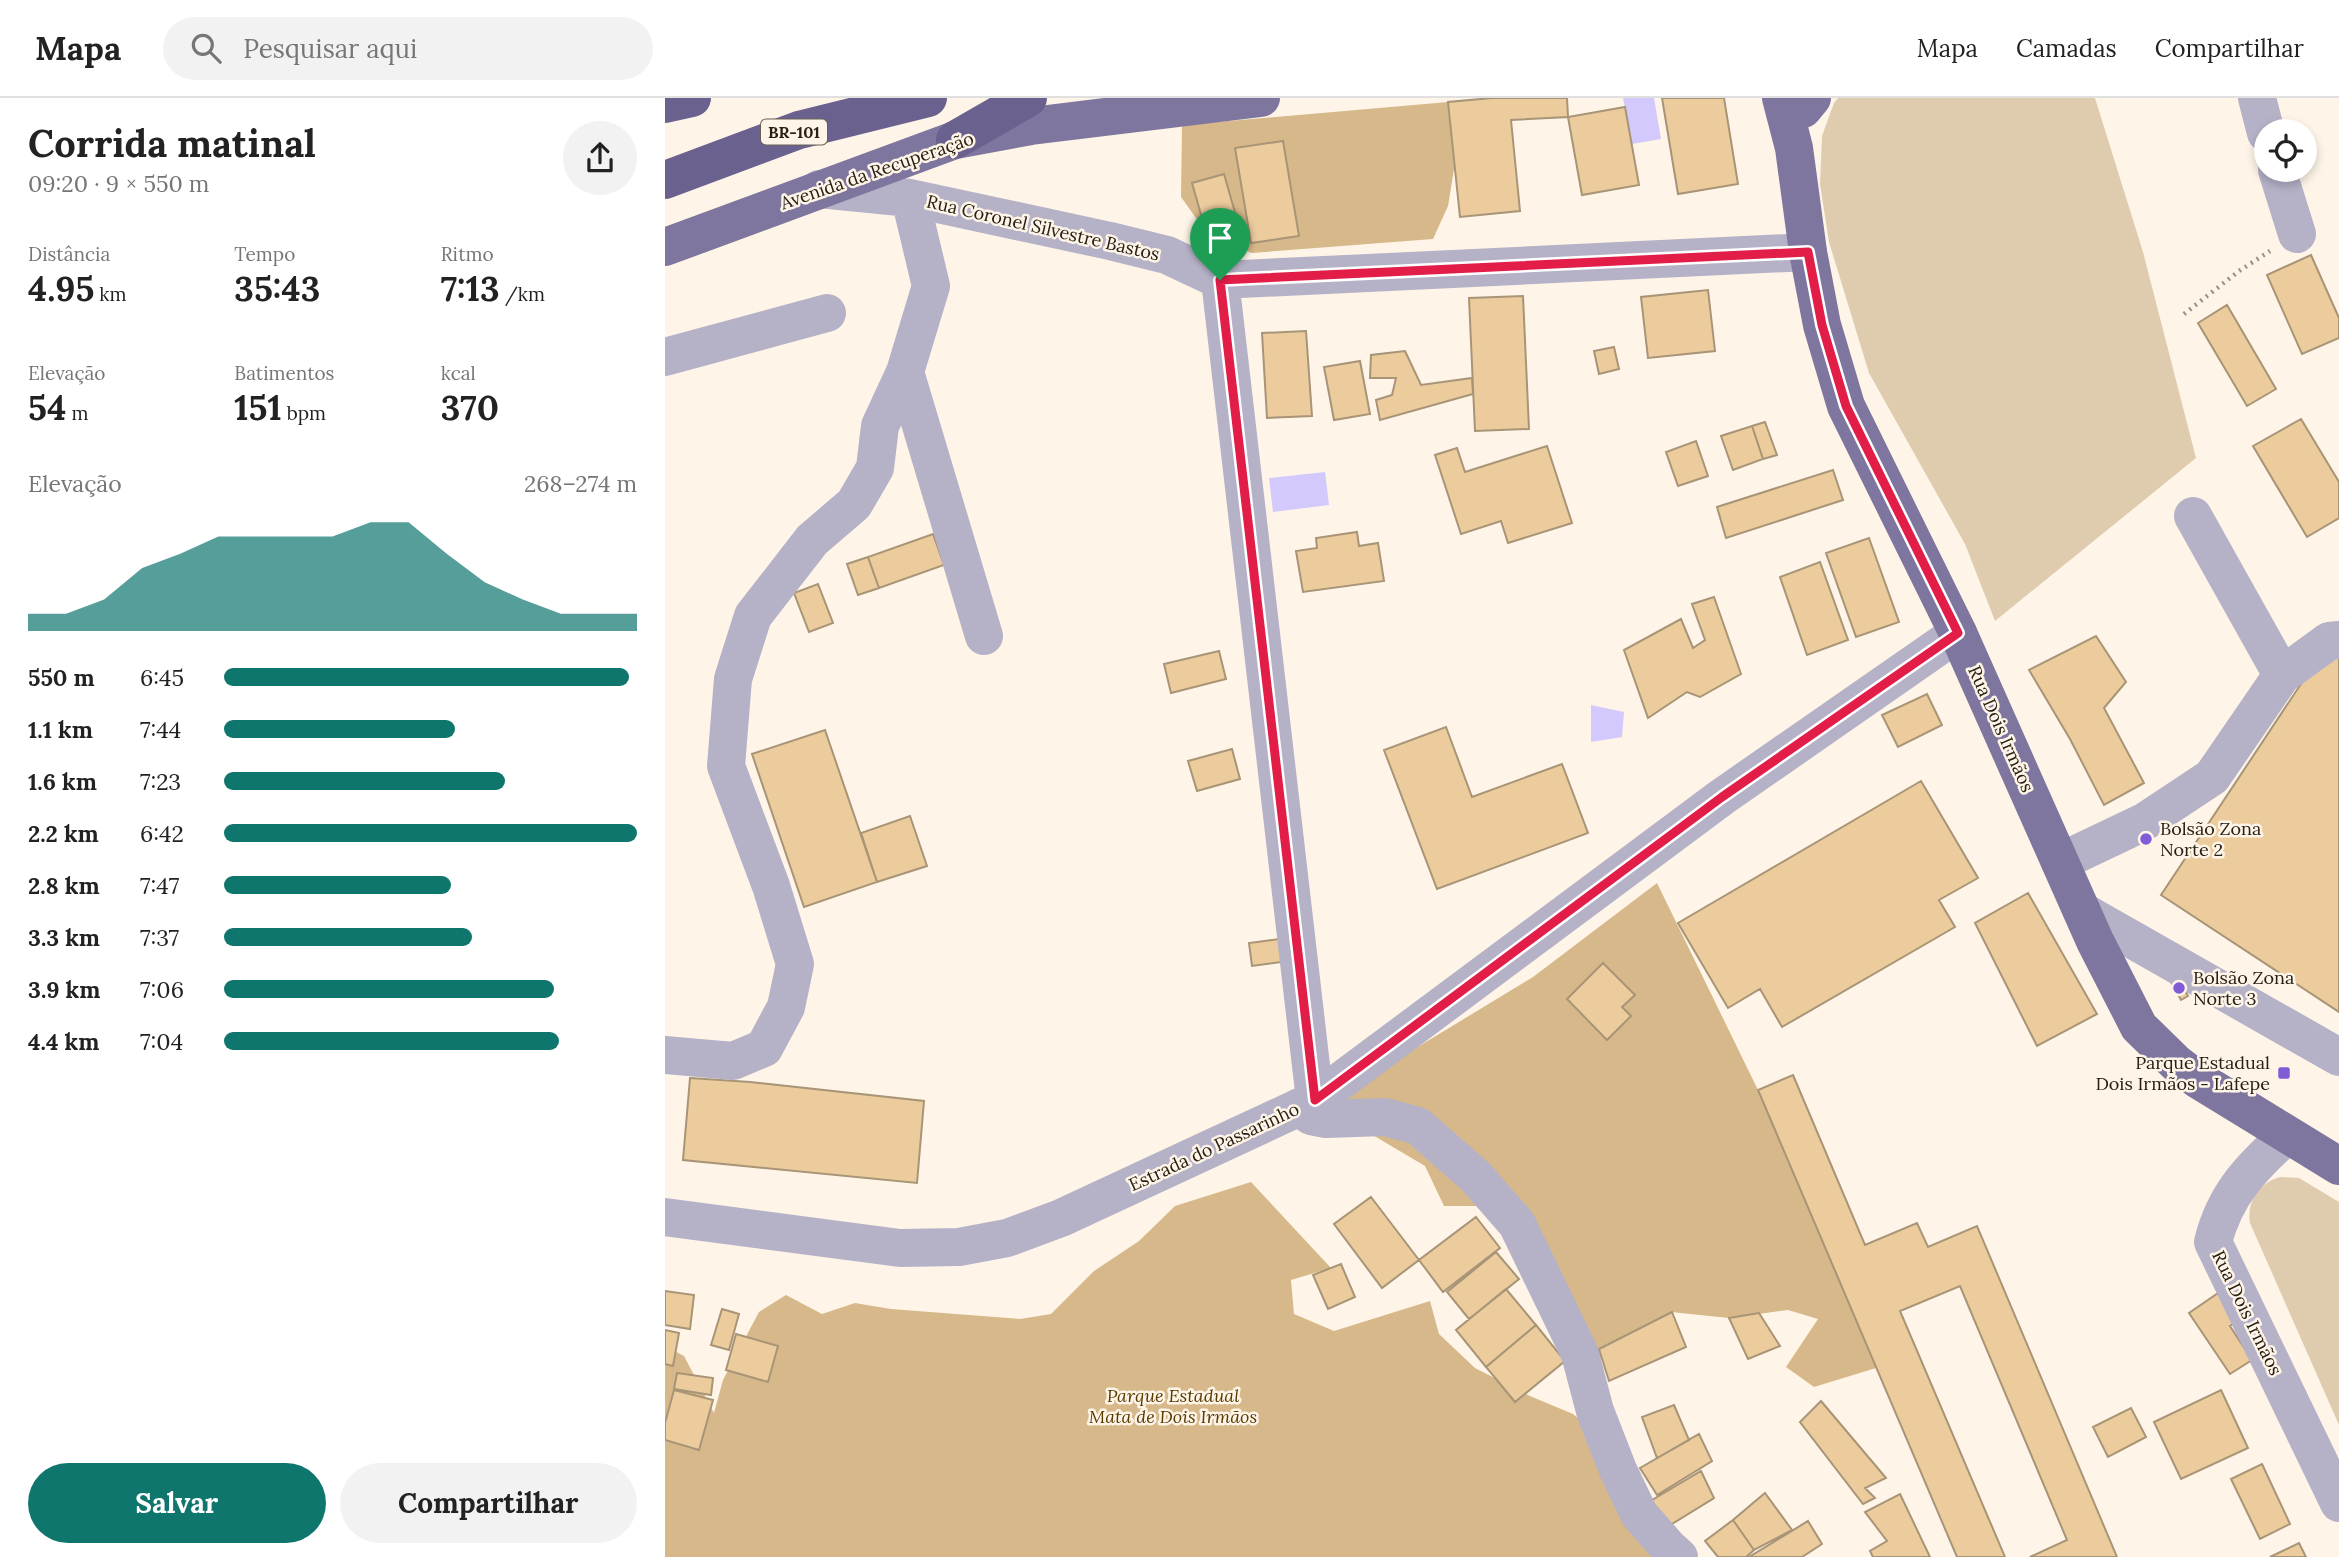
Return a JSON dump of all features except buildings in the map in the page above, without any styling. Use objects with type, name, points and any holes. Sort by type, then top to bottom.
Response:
[{"type":"highway","points":[[665,104],[692,98]]},
{"type":"highway","name":"BR-101","points":[[665,180],[799,130],[927,98]]},
{"type":"highway","points":[[954,140],[1028,98]]},
{"type":"main road","name":"Avenida da Recuperação","points":[[665,247],[954,140],[1031,126],[1261,98]]},
{"type":"main road","name":"Rua Dois Irmãos","points":[[1800,101],[1794,148],[1808,252],[1822,325],[1846,406],[1958,633],[2082,911],[2139,1027],[2176,1063],[2197,1079],[2339,1167]]},
{"type":"street","points":[[2257,98],[2262,119]]},
{"type":"street","points":[[2281,182],[2297,234]]},
{"type":"street","name":"Rua Coronel Silvestre Bastos","points":[[819,189],[910,198],[1097,237],[1167,255],[1220,280],[1808,252]]},
{"type":"street","points":[[665,1055],[733,1061],[764,1048],[786,1007],[796,964],[771,886],[726,766],[733,679],[753,616],[812,540],[854,504],[875,468],[880,425],[905,372],[931,286],[910,198]]},
{"type":"street","points":[[1220,280],[1307,1104],[1311,1116],[1327,1119],[1385,1117],[1418,1126],[1476,1177],[1517,1224],[1580,1354],[1595,1411],[1639,1514],[1679,1557]]},
{"type":"street","points":[[665,357],[827,313]]},
{"type":"street","points":[[905,372],[983,636]]},
{"type":"street","points":[[2193,516],[2283,674]]},
{"type":"street","name":"Estrada do Passarinho","points":[[665,1217],[900,1248],[959,1247],[995,1241],[1061,1219],[1307,1104],[1722,797],[1958,633]]},
{"type":"street","points":[[2060,862],[2144,822],[2212,777],[2283,674],[2329,641],[2339,640]]},
{"type":"street","points":[[2082,911],[2339,1057]]},
{"type":"street","name":"Rua Dois Irmãos","points":[[2286,1136],[2244,1176],[2219,1218],[2213,1242],[2339,1503]]},
{"type":"path","points":[[2184,314],[2239,271],[2297,234]]},
{"type":"shaded area","points":[[1623,98],[1654,98],[1661,139],[1632,144]]},
{"type":"shaded area","points":[[1838,98],[2095,98],[2143,252],[2196,458],[1995,621],[1965,544],[1869,373],[1829,242],[1820,184],[1822,136]]},
{"type":"shaded area","points":[[1325,472],[1329,505],[1273,512],[1269,478]]},
{"type":"shaded area","points":[[1591,705],[1624,712],[1622,737],[1591,742]]},
{"type":"shaded area","points":[[2281,1177],[2299,1178],[2339,1202],[2339,1425],[2250,1223],[2250,1207],[2257,1193],[2267,1183]]},
{"type":"green space","points":[[1448,102],[1455,163],[1448,206],[1433,239],[1252,253],[1206,232],[1181,197],[1182,125]]},
{"type":"green space","points":[[1657,883],[1758,1090],[1876,1368],[1814,1387],[1786,1367],[1818,1319],[1788,1310],[1729,1318],[1671,1312],[1602,1357],[1577,1369],[1490,1206],[1444,1206],[1425,1166],[1322,1105],[1533,977]]},
{"type":"green space","name":"Parque Estadual Mata de Dois Irmãos","points":[[1251,1182],[1331,1268],[1291,1280],[1294,1314],[1334,1331],[1430,1301],[1439,1334],[1475,1368],[1573,1414],[1604,1439],[1655,1557],[665,1557],[665,1346],[684,1356],[714,1413],[723,1380],[759,1312],[786,1295],[822,1314],[855,1303],[891,1309],[1020,1319],[1051,1314],[1094,1271],[1139,1241],[1175,1206]]},
{"type":"place","name":"Bolsão Zona Norte 2","points":[[2146,839]]},
{"type":"place","name":"Bolsão Zona Norte 3","points":[[2179,988]]},
{"type":"place","name":"Parque Estadual Dois Irmãos - Lafepe","points":[[2284,1073]]},
{"type":"route","points":[[1808,252],[1822,325],[1846,406],[1958,633],[1722,797],[1315,1100],[1243,485],[1220,280],[1808,252]]}]
